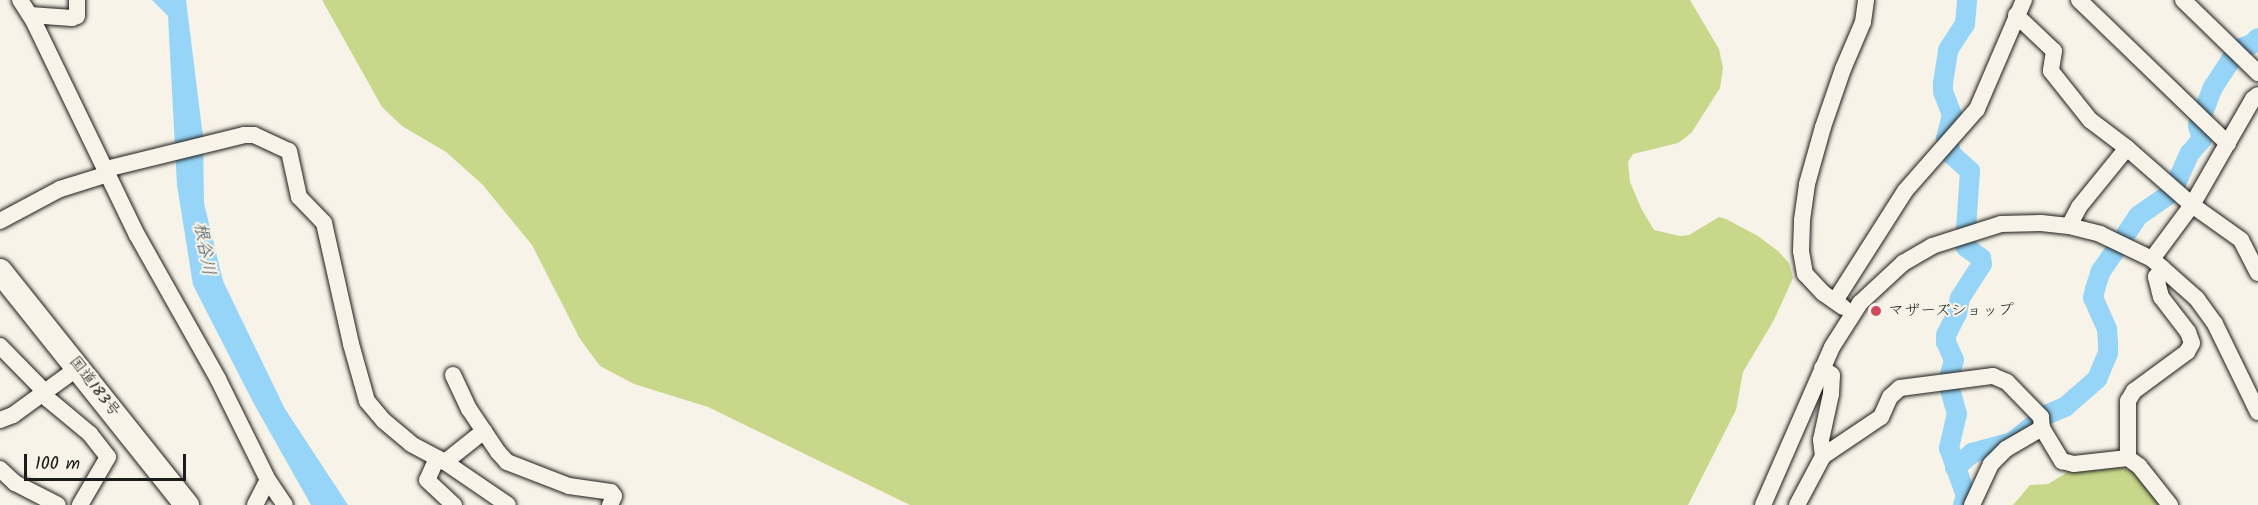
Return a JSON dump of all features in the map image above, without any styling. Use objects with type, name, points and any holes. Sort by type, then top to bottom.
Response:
[{"type":"highway","name":"国道183号","points":[[0,271],[187,505]]},
{"type":"street","points":[[20,0],[30,15],[137,235],[218,379],[268,480],[285,505]]},
{"type":"street","points":[[30,15],[72,18],[77,16],[77,0]]},
{"type":"street","points":[[1852,314],[1822,292],[1805,274],[1801,251],[1802,220],[1807,184],[1823,128],[1843,69],[1863,22],[1866,0]]},
{"type":"street","points":[[1836,301],[1905,191],[1949,142],[1984,98],[2024,0]]},
{"type":"street","points":[[2079,0],[2228,144]]},
{"type":"street","points":[[2183,0],[2258,74]]},
{"type":"street","points":[[2016,15],[2054,51],[2052,71],[2090,120],[2127,148],[2192,205],[2241,240],[2258,273]]},
{"type":"street","points":[[2128,458],[2128,401],[2134,391],[2187,352],[2192,343],[2188,332],[2161,297],[2156,277],[2157,263],[2253,99],[2258,95]]},
{"type":"street","points":[[0,221],[60,189],[140,160],[244,135],[254,135],[289,151],[300,196],[324,223],[351,344],[367,400],[384,421],[411,444],[441,460],[508,505]]},
{"type":"street","points":[[2069,225],[2079,207],[2127,148]]},
{"type":"street","points":[[1763,505],[1822,368],[1852,314],[1880,282],[1903,263],[1932,246],[1957,236],[2001,224],[2069,225],[2100,234],[2157,263],[2197,299],[2215,324],[2258,412]]},
{"type":"street","points":[[0,346],[45,392],[48,399],[90,434],[108,457],[80,505]]},
{"type":"street","points":[[0,420],[13,415],[79,367]]},
{"type":"street","points":[[1822,368],[1832,375],[1831,394],[1821,440],[1823,456]]},
{"type":"street","points":[[453,375],[469,409],[507,462],[569,486],[611,492],[614,496],[610,505]]},
{"type":"street","points":[[1797,505],[1823,456],[1881,417],[1890,397],[1900,388],[1993,376],[2001,378],[2042,422],[2054,452],[2062,461],[2074,464],[2128,458],[2139,466],[2170,505]]},
{"type":"street","points":[[1972,505],[1991,464],[2006,449],[2042,422]]},
{"type":"street","points":[[454,505],[427,480],[441,460],[484,431]]},
{"type":"street","points":[[0,469],[15,483],[58,505]]},
{"type":"street","points":[[255,505],[268,480]]},
{"type":"green space","points":[[322,0],[1690,0],[1719,49],[1723,68],[1720,88],[1692,132],[1685,138],[1678,143],[1633,154],[1628,162],[1630,182],[1654,230],[1680,236],[1689,235],[1719,217],[1726,219],[1758,236],[1778,251],[1789,263],[1793,278],[1774,320],[1743,372],[1736,410],[1688,505],[910,505],[708,407],[634,384],[600,366],[580,339],[532,245],[482,184],[446,152],[402,126],[382,107]]},
{"type":"green space","points":[[2110,464],[2135,472],[2150,488],[2159,505],[2013,505],[2030,485],[2048,484],[2076,467]]},
{"type":"water","name":"根谷川","points":[[152,0],[186,0],[203,137],[204,203],[223,281],[285,409],[348,505],[311,505],[254,404],[193,285],[177,185],[168,16]]},
{"type":"waterway","points":[[1963,505],[1966,496],[1949,448],[1957,414],[1948,382],[1954,360],[1946,342],[1946,335],[1957,313],[1960,298],[1982,264],[1981,258],[1966,247],[1965,243],[1970,171],[1952,155],[1946,138],[1952,115],[1943,92],[1943,83],[1948,50],[1965,24],[1967,0]]},
{"type":"waterway","points":[[2126,234],[2138,216],[2169,194],[2175,186],[2190,153],[2202,139],[2198,126],[2212,89],[2241,48],[2252,44],[2258,38]]},
{"type":"waterway","points":[[1955,468],[1972,453],[2012,442],[2046,415],[2065,407],[2097,379],[2108,353],[2108,343],[2107,329],[2093,298],[2101,271],[2115,251]]},
{"type":"place","name":"マザーズショップ","points":[[1876,311]]}]
